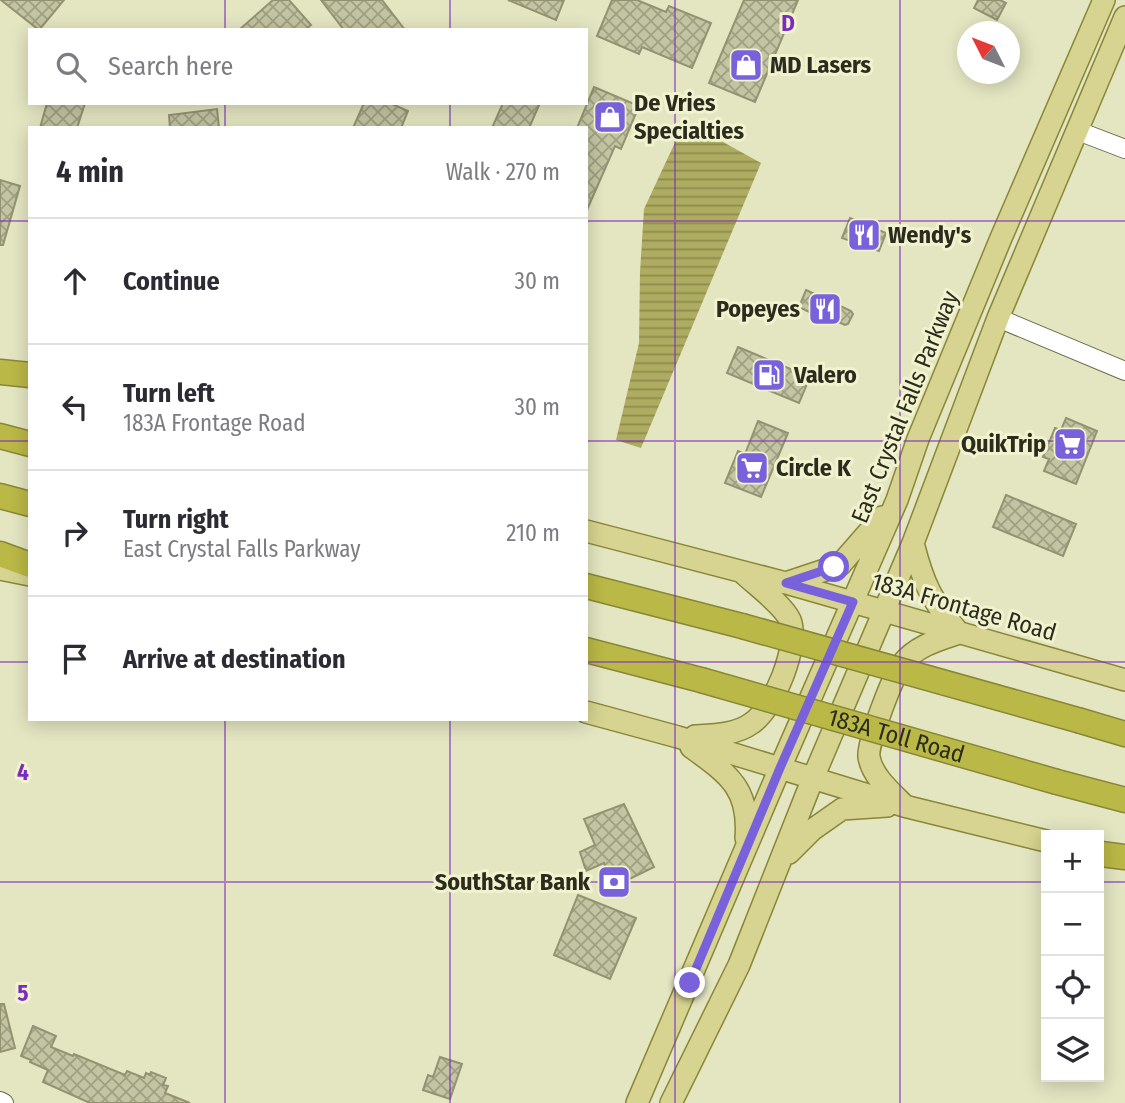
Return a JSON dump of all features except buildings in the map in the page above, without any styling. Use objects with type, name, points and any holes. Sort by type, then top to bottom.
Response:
[{"type":"highway","points":[[0,372],[28,375]]},
{"type":"highway","points":[[0,436],[28,443]]},
{"type":"highway","points":[[0,496],[28,503]]},
{"type":"highway","points":[[0,554],[28,564]]},
{"type":"highway","points":[[588,587],[742,626],[1125,733]]},
{"type":"highway","name":"183A Toll Road","points":[[588,651],[1125,800]]},
{"type":"main road","name":"East Crystal Falls Parkway","points":[[638,1103],[897,500],[923,427],[1104,0]]},
{"type":"main road","points":[[671,1103],[739,965],[813,778],[913,543],[998,318],[1125,17]]},
{"type":"main road","points":[[1052,121],[1078,131]]},
{"type":"main road","points":[[0,365],[28,374]]},
{"type":"main road","points":[[786,583],[839,565],[897,500]]},
{"type":"main road","name":"183A Frontage Road","points":[[588,532],[786,583],[1125,680]]},
{"type":"main road","points":[[904,806],[876,774],[868,755],[876,722],[901,665],[926,645],[959,633],[937,607],[923,581],[913,543]]},
{"type":"main road","points":[[0,569],[28,575]]},
{"type":"main road","points":[[678,737],[723,734],[751,724],[767,710],[783,673],[794,633],[789,617],[742,572]]},
{"type":"main road","points":[[588,713],[904,806],[1041,840]]},
{"type":"main road","points":[[678,737],[732,779],[741,792],[747,823],[745,853]]},
{"type":"main road","points":[[782,861],[812,830],[842,809],[904,806]]},
{"type":"main road","points":[[667,1037],[696,1051]]},
{"type":"street","points":[[1078,131],[1125,149]]},
{"type":"street","points":[[998,318],[1125,371]]},
{"type":"shaded area","points":[[685,121],[761,163],[641,448],[616,440],[639,343],[644,209]]},
{"type":"place","name":"MD Lasers","points":[[746,65]]},
{"type":"place","name":"De Vries Specialties","points":[[610,117]]},
{"type":"place","name":"Wendy's","points":[[864,235]]},
{"type":"place","name":"Popeyes","points":[[825,309]]},
{"type":"place","name":"Valero","points":[[769,375]]},
{"type":"place","name":"QuikTrip","points":[[1070,444]]},
{"type":"place","name":"Circle K","points":[[752,468]]},
{"type":"place","name":"SouthStar Bank","points":[[614,882]]},
{"type":"route","points":[[690,983],[853,602],[786,583],[834,567]]}]
